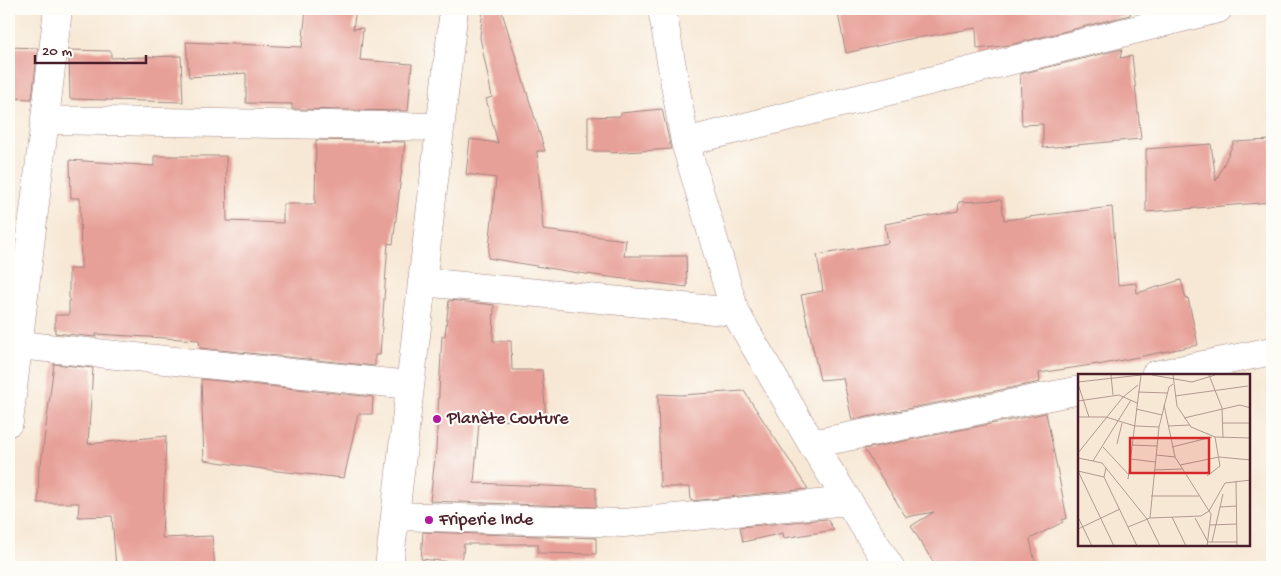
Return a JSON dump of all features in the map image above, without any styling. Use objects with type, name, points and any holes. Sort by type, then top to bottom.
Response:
[{"type":"street","points":[[9,422],[58,9]]},
{"type":"street","points":[[389,567],[454,9]]},
{"type":"street","points":[[662,9],[685,142],[735,312],[812,444],[890,567]]},
{"type":"street","points":[[685,142],[1218,9]]},
{"type":"street","points":[[45,120],[440,127]]},
{"type":"street","points":[[422,282],[735,312]]},
{"type":"street","points":[[18,344],[410,385]]},
{"type":"street","points":[[1160,374],[1272,351]]},
{"type":"street","points":[[812,444],[1078,390]]},
{"type":"street","points":[[395,516],[624,523],[848,501]]},
{"type":"building","points":[[306,9],[356,9],[353,29],[363,28],[360,60],[412,64],[408,111],[292,109],[292,104],[246,103],[246,73],[189,77],[186,42],[302,47]]},
{"type":"building","points":[[483,9],[501,9],[545,151],[537,151],[543,230],[626,240],[624,256],[686,256],[687,287],[578,273],[488,258],[496,178],[466,174],[470,139],[498,143],[486,99],[492,97],[480,37]]},
{"type":"building","points":[[837,9],[1131,9],[1130,15],[1010,45],[977,49],[976,28],[904,40],[846,53]]},
{"type":"building","points":[[9,47],[38,48],[32,99],[9,98]]},
{"type":"building","points":[[1122,49],[1120,58],[1132,56],[1141,139],[1043,148],[1043,124],[1022,125],[1020,74]]},
{"type":"building","points":[[69,50],[111,51],[111,58],[181,56],[183,102],[70,99]]},
{"type":"building","points":[[662,109],[671,149],[610,153],[610,151],[588,151],[588,117],[620,116],[621,113]]},
{"type":"building","points":[[316,140],[405,142],[393,244],[388,243],[380,355],[375,355],[375,366],[200,348],[199,340],[96,334],[96,337],[55,333],[55,315],[69,315],[69,269],[81,269],[80,198],[71,198],[70,160],[154,166],[154,156],[226,156],[227,221],[283,223],[283,204],[315,204]]},
{"type":"building","points":[[1272,140],[1272,202],[1146,212],[1146,149],[1211,144],[1216,181],[1234,142]]},
{"type":"building","points":[[1001,200],[1004,220],[1112,207],[1118,285],[1136,283],[1137,293],[1181,280],[1186,299],[1188,298],[1198,345],[1098,365],[1039,373],[1040,382],[852,420],[843,378],[820,380],[801,295],[823,291],[817,255],[888,243],[885,224],[958,211],[959,202]]},
{"type":"building","points":[[449,300],[494,305],[493,341],[511,341],[512,370],[542,370],[546,418],[479,422],[474,483],[596,488],[596,507],[430,501],[436,449],[442,336],[445,336]]},
{"type":"building","points":[[54,364],[93,368],[88,444],[166,436],[162,538],[212,536],[215,567],[116,567],[112,516],[78,517],[79,503],[38,503],[39,464],[41,464]]},
{"type":"building","points":[[201,379],[373,397],[372,414],[358,414],[344,478],[277,471],[204,460]]},
{"type":"building","points":[[744,391],[808,489],[691,501],[690,487],[660,487],[658,394],[681,395]]},
{"type":"building","points":[[1046,413],[1067,518],[1062,520],[1063,522],[1030,539],[1036,567],[936,567],[911,526],[934,512],[906,517],[864,449]]},
{"type":"building","points":[[827,519],[834,530],[784,538],[783,533],[743,542],[740,527]]},
{"type":"building","points":[[423,532],[596,538],[596,554],[538,553],[538,544],[464,544],[462,563],[421,559]]},
{"type":"place","name":"Planète Couture","points":[[437,419]]},
{"type":"place","name":"Friperie Inde","points":[[429,520]]}]
